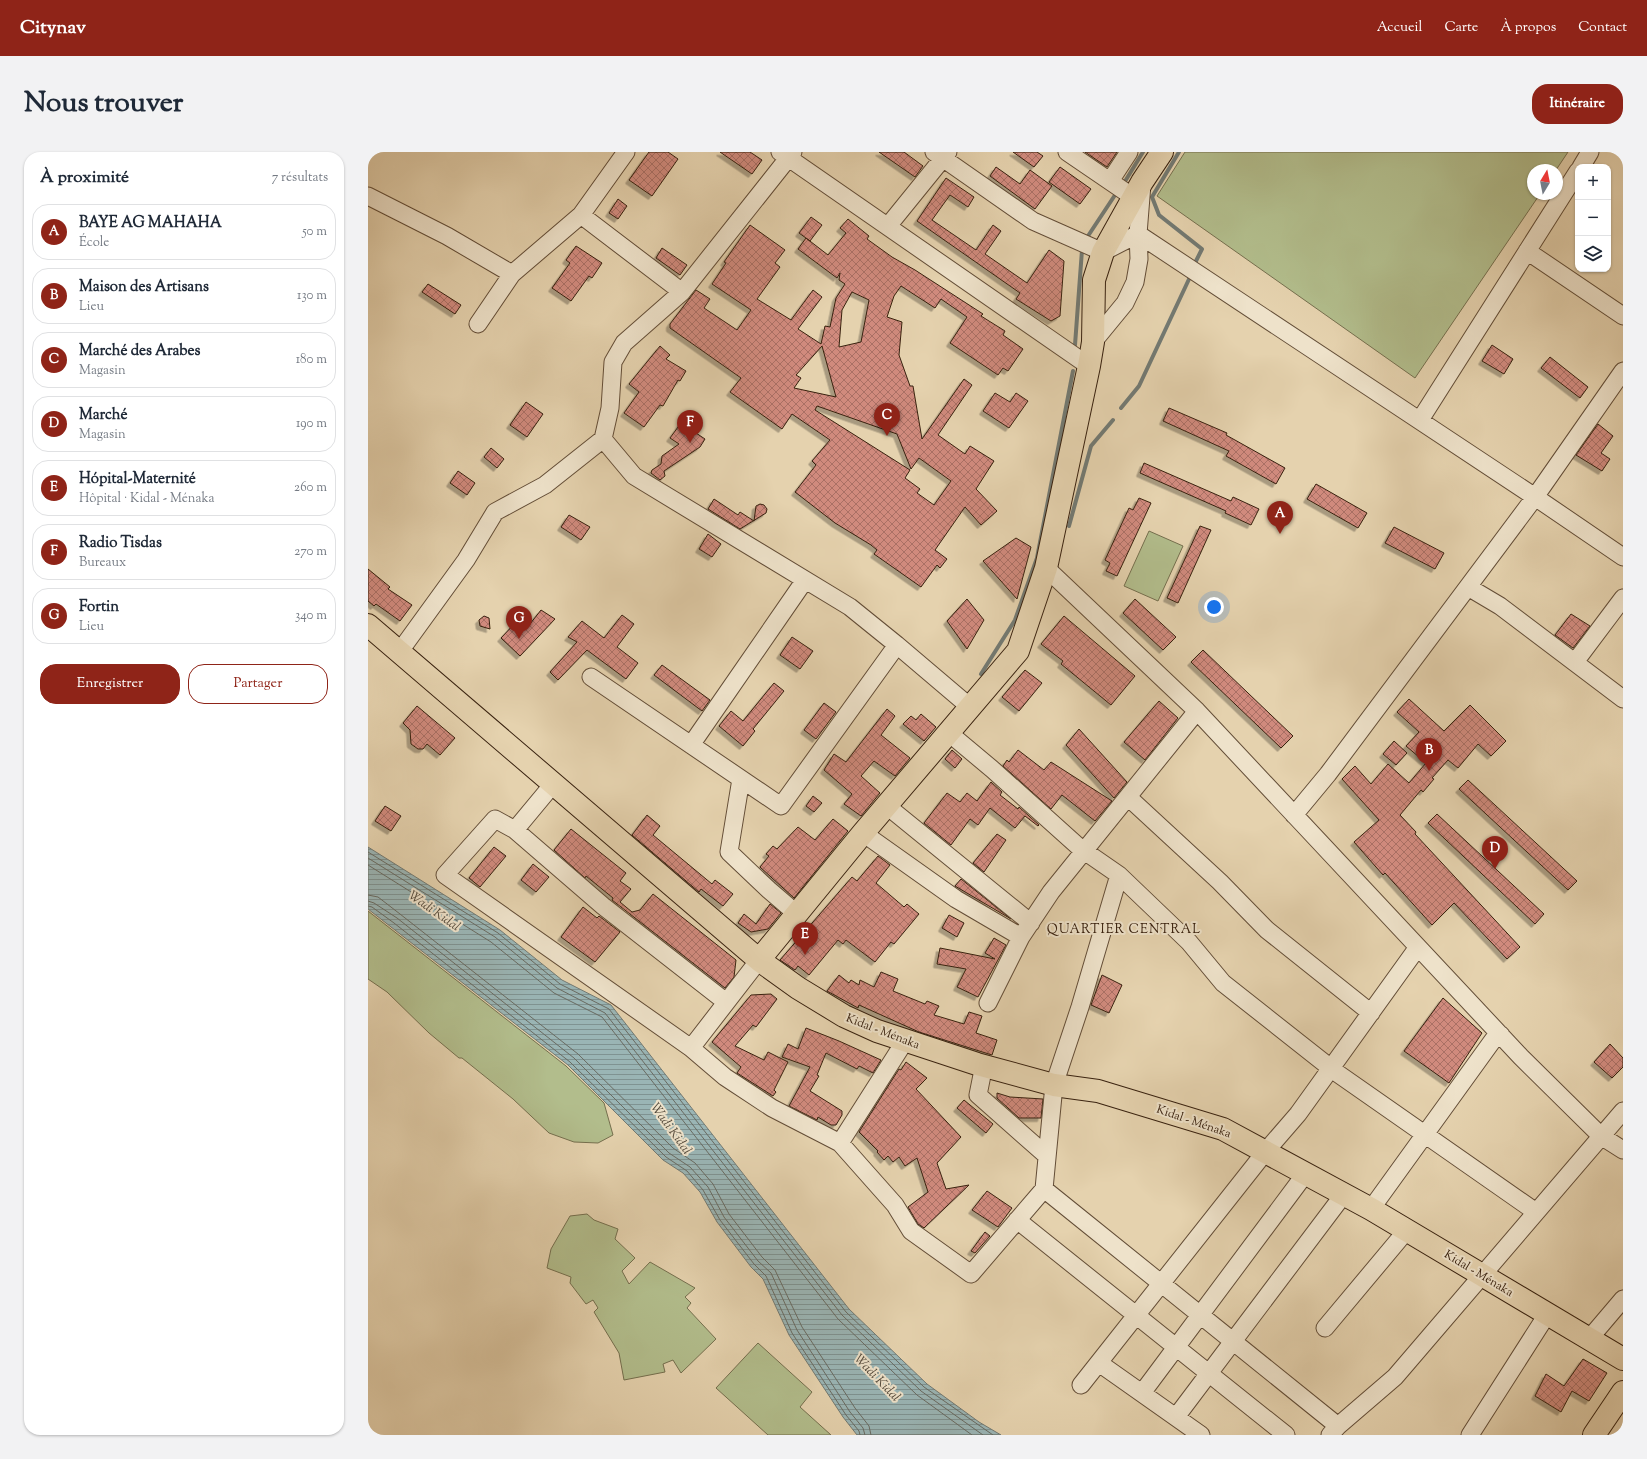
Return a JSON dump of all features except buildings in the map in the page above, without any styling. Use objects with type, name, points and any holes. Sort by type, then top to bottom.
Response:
[{"type":"main road","points":[[759,960],[863,833],[1018,651],[1046,568],[1089,366],[1093,342],[1094,280],[1103,252],[1138,189],[1162,152]]},
{"type":"main road","name":"Kidal - Ménaka","points":[[368,626],[400,651],[759,960],[798,988],[844,1016],[905,1041],[984,1065],[1054,1085],[1098,1091],[1223,1129],[1371,1209],[1483,1274],[1623,1359]]},
{"type":"main road","points":[[1594,1435],[1623,1392]]},
{"type":"street","points":[[478,324],[512,274],[581,215],[626,152]]},
{"type":"street","points":[[1067,152],[1110,182],[1138,189],[1139,260],[1135,282],[1125,303],[1093,342]]},
{"type":"street","points":[[1110,182],[1129,152]]},
{"type":"street","points":[[1583,164],[1590,152]]},
{"type":"street","points":[[400,651],[466,560],[495,512],[545,485],[603,439],[610,408],[613,362],[624,342],[682,292],[787,154],[1089,366]]},
{"type":"street","points":[[888,226],[942,154],[1033,221],[1103,252],[1138,234]]},
{"type":"street","points":[[1420,420],[1575,176]]},
{"type":"street","points":[[368,196],[447,236],[512,274]]},
{"type":"street","points":[[581,215],[682,292]]},
{"type":"street","points":[[1138,234],[1535,496],[1623,557]]},
{"type":"street","points":[[1527,251],[1623,316]]},
{"type":"street","points":[[1294,815],[1328,774],[1468,587],[1535,496],[1623,371]]},
{"type":"street","points":[[603,439],[634,476],[850,607],[898,645],[970,707]]},
{"type":"street","points":[[1046,568],[1197,711],[1501,1035],[1601,1136],[1623,1150]]},
{"type":"street","points":[[691,745],[805,580]]},
{"type":"street","points":[[1468,587],[1500,606],[1623,699]]},
{"type":"street","points":[[1575,662],[1623,598]]},
{"type":"street","points":[[591,677],[780,806],[898,645]]},
{"type":"street","points":[[988,1003],[1021,937],[1051,892],[1197,711]]},
{"type":"street","points":[[948,733],[992,769],[1084,850],[1119,875],[1189,942],[1223,983],[1331,1067],[1425,1132],[1536,1212]]},
{"type":"street","points":[[741,779],[729,852],[797,914]]},
{"type":"street","points":[[516,830],[554,783]]},
{"type":"street","points":[[1128,797],[1220,882],[1267,930],[1371,1013]]},
{"type":"street","points":[[887,806],[1030,923]]},
{"type":"street","points":[[726,1002],[603,906],[516,830],[496,819],[445,875],[691,1048],[725,1077],[772,1108],[840,1143],[896,1205],[911,1231],[971,1274],[1044,1189],[1054,1085],[1076,1022],[1119,875]]},
{"type":"street","points":[[863,833],[956,899],[1021,937]]},
{"type":"street","points":[[1081,1385],[1266,1151],[1298,1114],[1418,947]]},
{"type":"street","points":[[691,1048],[759,960]]},
{"type":"street","points":[[1371,1209],[1425,1132],[1493,1040],[1501,1035]]},
{"type":"street","points":[[840,1143],[905,1041]]},
{"type":"street","points":[[984,1065],[978,1095],[1047,1156]]},
{"type":"street","points":[[1044,1189],[1233,1341],[1334,1431],[1395,1377],[1623,1111]]},
{"type":"street","points":[[1142,1393],[1306,1173]]},
{"type":"street","points":[[1176,1417],[1344,1194]]},
{"type":"street","points":[[1017,1220],[1286,1435]]},
{"type":"street","points":[[1325,1328],[1407,1230]]},
{"type":"street","points":[[1589,1339],[1623,1298]]},
{"type":"street","points":[[1470,1435],[1548,1313]]},
{"type":"street","points":[[1099,1363],[1201,1435]]},
{"type":"green space","points":[[1185,152],[1568,152],[1560,164],[1527,164],[1527,200],[1536,200],[1415,378],[1157,196]]},
{"type":"green space","points":[[1149,531],[1183,546],[1158,601],[1124,586]]},
{"type":"green space","points":[[368,911],[566,1066],[604,1103],[613,1135],[598,1143],[574,1142],[549,1133],[513,1099],[462,1058],[459,1058],[429,1033],[387,992],[368,979]]},
{"type":"green space","points":[[587,1214],[594,1220],[618,1229],[615,1239],[635,1258],[622,1271],[629,1284],[650,1262],[695,1288],[685,1297],[691,1303],[687,1308],[716,1339],[681,1373],[673,1360],[663,1364],[665,1372],[624,1380],[619,1353],[594,1312],[598,1308],[593,1300],[586,1304],[570,1283],[571,1277],[547,1268],[551,1249],[570,1216]]},
{"type":"green space","points":[[758,1343],[812,1392],[800,1407],[831,1435],[768,1435],[716,1388]]},
{"type":"water","name":"Wadi Kidal","points":[[368,847],[500,930],[562,980],[611,1005],[849,1309],[927,1384],[979,1422],[1001,1435],[857,1435],[843,1417],[789,1335],[763,1279],[751,1267],[717,1222],[700,1192],[683,1173],[663,1160],[568,1065],[368,909]]},
{"type":"waterway","points":[[1124,183],[1143,152]]},
{"type":"waterway","points":[[1179,152],[1152,197],[1159,215],[1202,249],[1196,261]]},
{"type":"waterway","points":[[1086,239],[1117,192]]},
{"type":"waterway","points":[[1075,345],[1082,250]]},
{"type":"waterway","points":[[1121,408],[1139,386],[1190,277]]},
{"type":"waterway","points":[[981,674],[1015,620],[1037,558],[1073,371]]},
{"type":"waterway","points":[[1069,526],[1091,446],[1113,420]]},
{"type":"place","name":"Marché des Arabes","points":[[887,436]]},
{"type":"place","name":"Radio Tisdas","points":[[690,443]]},
{"type":"place","name":"BAYE AG MAHAHA","points":[[1280,534]]},
{"type":"place","name":"Fortin","points":[[519,639]]},
{"type":"place","name":"Maison des Artisans","points":[[1429,771]]},
{"type":"place","name":"Marché","points":[[1495,869]]},
{"type":"place","name":"Hópital-Maternité","points":[[805,955]]},
{"type":"district","name":"QUARTIER CENTRAL","points":[[1124,928]]}]
